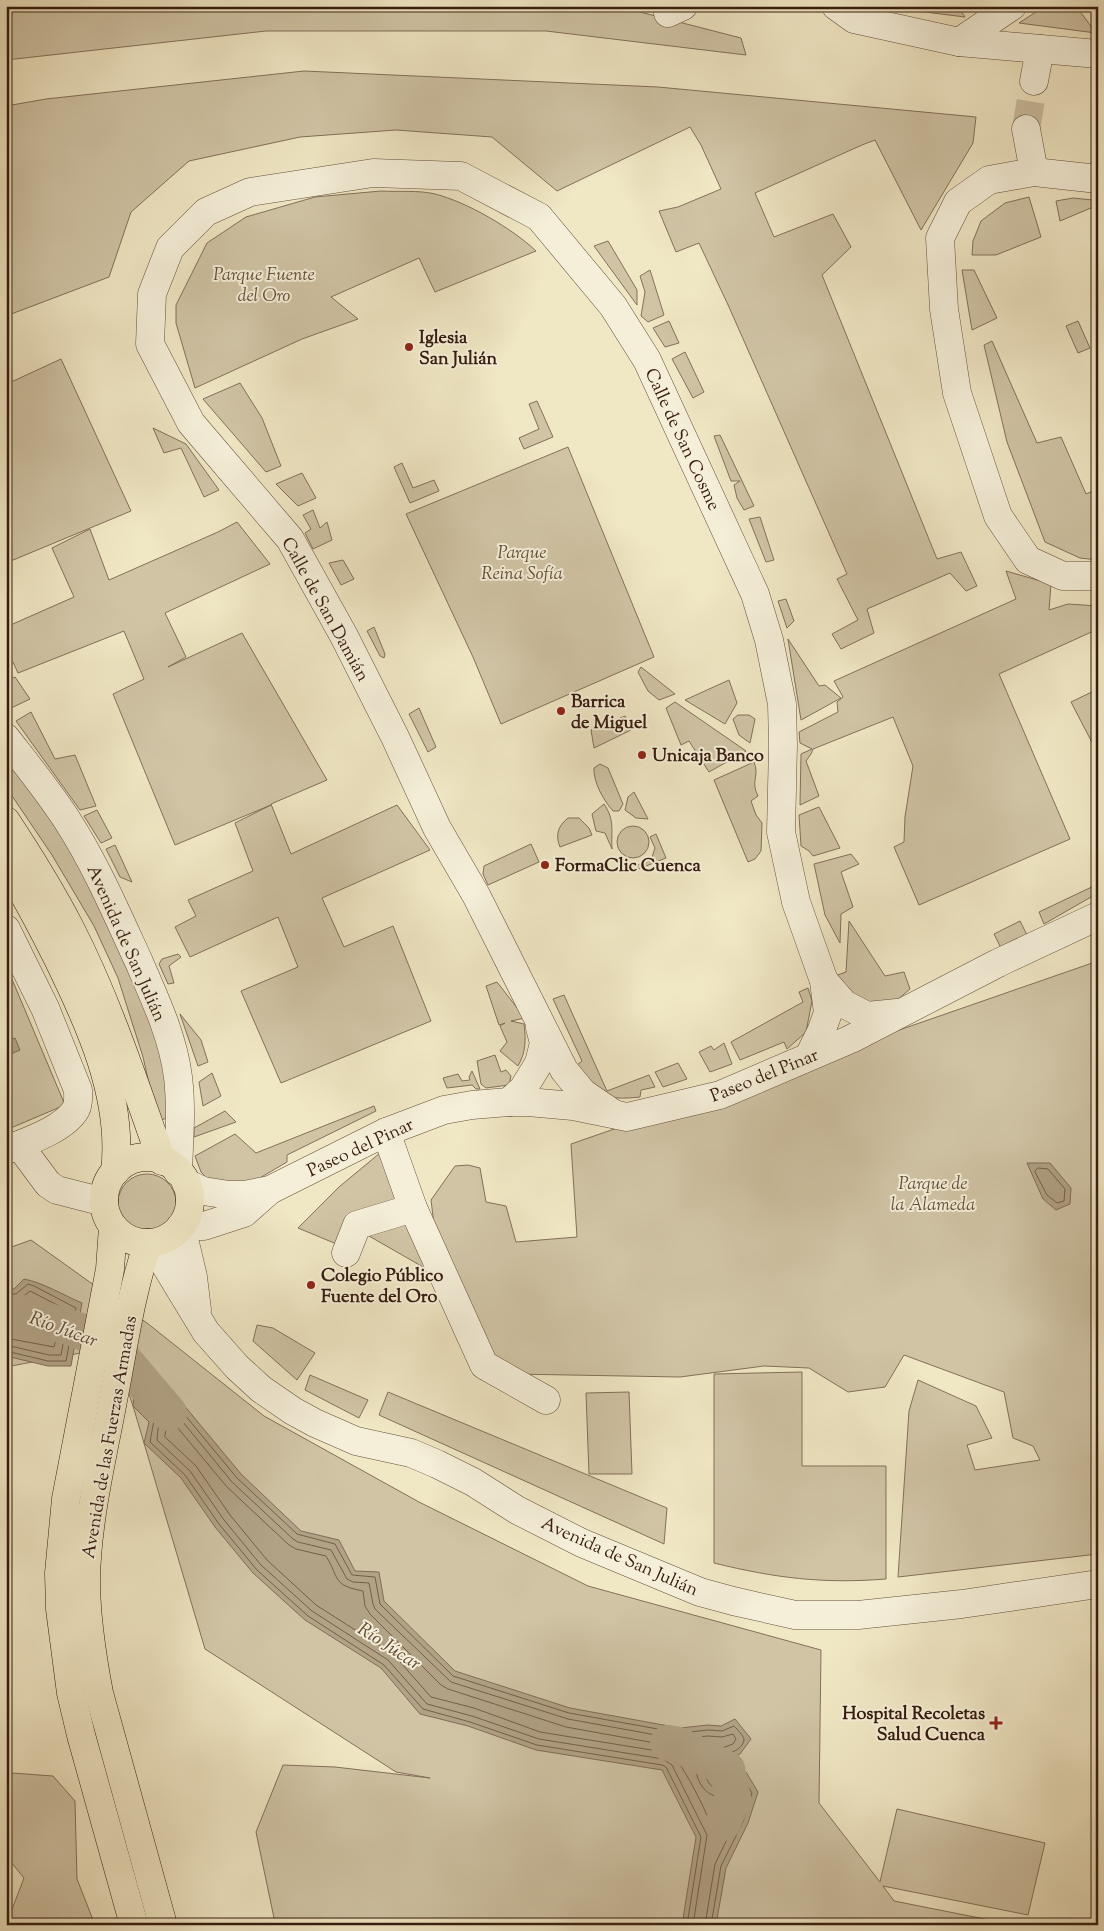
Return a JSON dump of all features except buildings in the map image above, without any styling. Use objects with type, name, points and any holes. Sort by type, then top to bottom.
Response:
[{"type":"main road","points":[[6,821],[28,854],[71,929],[175,1172],[188,1190],[189,1205],[181,1226],[168,1237],[150,1243],[132,1241],[118,1233],[108,1214],[106,1189],[115,1172],[117,1144],[107,1080],[88,1023],[29,900],[6,864]]},
{"type":"main road","points":[[115,1172],[133,1160],[148,1158],[175,1172]]},
{"type":"main road","name":"Avenida de las Fuerzas Armadas","points":[[108,1214],[112,1255],[66,1499],[59,1572],[60,1609],[65,1651],[81,1735],[134,1925]]},
{"type":"main road","name":"Avenida de las Fuerzas Armadas","points":[[150,1243],[138,1271],[133,1294],[94,1503],[86,1578],[87,1611],[92,1657],[99,1693],[163,1925]]},
{"type":"street","points":[[959,42],[1012,6]]},
{"type":"street","points":[[854,11],[959,42],[1098,54]]},
{"type":"street","points":[[1034,81],[1040,49]]},
{"type":"street","points":[[1026,129],[1034,172]]},
{"type":"street","name":"Calle de San Cosme","points":[[250,192],[373,172],[461,176],[539,217],[614,306],[647,360],[755,594],[769,640],[782,704],[783,745],[780,832],[796,902],[824,981],[828,1012],[822,1032],[809,1056]]},
{"type":"street","points":[[1098,179],[1034,172],[989,180],[958,202],[940,238],[944,309],[957,393],[998,516],[1028,560],[1063,576],[1098,576]]},
{"type":"street","name":"Calle de San Damián","points":[[250,192],[206,212],[170,248],[152,294],[150,344],[192,423],[290,539],[344,636],[395,737],[437,828],[476,895],[564,1070],[583,1093],[614,1114]]},
{"type":"street","name":"Avenida de San Julián","points":[[6,738],[76,834],[98,875],[154,996],[170,1040],[178,1076],[180,1116],[175,1172]]},
{"type":"street","name":"Paseo del Pinar","points":[[181,1226],[204,1226],[244,1213],[270,1190],[386,1132],[444,1110],[472,1105],[509,1102],[573,1106],[627,1117],[720,1095],[809,1056],[851,1040],[998,963],[1098,916]]},
{"type":"street","points":[[6,929],[45,1008],[78,1090],[77,1108],[72,1115],[63,1122],[22,1144],[48,1184],[108,1214]]},
{"type":"street","name":"Calle de San Cosme","points":[[824,981],[844,1004],[867,1016],[901,1013]]},
{"type":"street","name":"Calle de San Damián","points":[[509,1102],[523,1090],[539,1063],[544,1043],[537,1016]]},
{"type":"street","points":[[386,1132],[413,1208],[484,1365],[546,1400]]},
{"type":"street","name":"Paseo del Pinar","points":[[175,1172],[203,1191],[244,1195],[270,1190]]},
{"type":"street","points":[[346,1253],[357,1225],[413,1208]]},
{"type":"street","points":[[193,1277],[199,1258],[207,1246],[244,1213]]},
{"type":"street","points":[[181,1226],[193,1277],[198,1322]]},
{"type":"street","name":"Avenida de San Julián","points":[[150,1243],[198,1322],[237,1367],[260,1389],[316,1423],[356,1441],[411,1453],[437,1464],[473,1482],[517,1510],[582,1543],[693,1588],[734,1602],[795,1615],[858,1615],[962,1604],[1098,1584]]},
{"type":"green space","points":[[6,6],[643,6],[636,11],[741,38],[746,55],[546,31],[266,31],[6,60]]},
{"type":"green space","points":[[897,6],[957,6],[965,17],[893,8]]},
{"type":"green space","points":[[1045,6],[1076,6],[1096,33],[1019,23]]},
{"type":"green space","points":[[304,71],[658,87],[976,117],[973,143],[921,230],[875,140],[755,193],[774,237],[833,214],[851,247],[822,275],[937,559],[961,552],[977,586],[966,591],[950,573],[867,609],[874,633],[841,649],[832,634],[858,620],[837,579],[847,574],[699,243],[676,252],[659,211],[678,207],[721,189],[701,145],[690,127],[557,191],[492,137],[396,130],[300,137],[189,161],[131,212],[109,277],[6,316],[6,106],[46,99]]},
{"type":"green space","name":"Parque Fuente del Oro","points":[[381,191],[422,192],[435,194],[461,203],[502,225],[536,251],[435,292],[419,258],[331,297],[358,319],[302,339],[195,388],[176,323],[176,305],[207,243],[246,217],[315,197]]},
{"type":"green space","points":[[1029,197],[1041,237],[996,255],[972,255],[973,241],[981,221],[1005,203]]},
{"type":"green space","points":[[1073,198],[1093,200],[1098,205],[1060,221],[1056,201]]},
{"type":"green space","points":[[608,241],[637,290],[637,305],[594,246]]},
{"type":"green space","points":[[650,270],[664,315],[648,322],[641,316],[645,292],[640,276]]},
{"type":"green space","points":[[962,270],[974,270],[997,318],[972,330]]},
{"type":"green space","points":[[669,321],[679,343],[665,347],[653,328]]},
{"type":"green space","points":[[1078,321],[1090,348],[1078,353],[1066,326]]},
{"type":"green space","points":[[992,341],[1037,443],[1061,437],[1086,494],[1098,489],[1098,560],[1080,558],[1045,542],[1007,442],[984,345]]},
{"type":"green space","points":[[685,352],[704,392],[693,398],[672,359]]},
{"type":"green space","points":[[61,359],[131,511],[6,563],[6,378],[9,383]]},
{"type":"green space","points":[[240,383],[262,418],[281,466],[266,472],[203,399]]},
{"type":"green space","points":[[537,401],[553,437],[524,449],[519,438],[539,429],[529,404]]},
{"type":"green space","points":[[153,428],[186,444],[219,490],[204,497],[181,448],[164,453]]},
{"type":"green space","points":[[720,435],[754,506],[744,510],[737,498],[734,485],[740,481],[731,481],[714,436]]},
{"type":"green space","name":"Parque Reina Sofía","points":[[568,447],[654,657],[501,724],[473,657],[406,514]]},
{"type":"green space","points":[[402,463],[413,488],[434,480],[439,491],[410,503],[394,467]]},
{"type":"green space","points":[[302,473],[316,498],[298,506],[276,484]]},
{"type":"green space","points":[[313,510],[320,528],[327,522],[332,540],[313,549],[305,533],[311,529],[303,515]]},
{"type":"green space","points":[[760,517],[774,560],[766,562],[749,519]]},
{"type":"green space","points":[[237,522],[270,564],[165,613],[186,657],[168,667],[242,633],[327,780],[271,804],[291,854],[397,805],[430,850],[322,898],[344,947],[393,926],[431,1021],[281,1083],[241,991],[298,967],[278,917],[190,957],[175,927],[196,916],[188,900],[253,871],[235,823],[271,805],[175,845],[113,694],[144,679],[124,631],[18,673],[13,662],[6,665],[6,627],[74,597],[52,548],[90,529],[109,580]]},
{"type":"green space","points":[[343,560],[354,579],[341,585],[329,563]]},
{"type":"green space","points":[[1006,571],[1051,584],[1049,610],[1068,604],[1098,606],[1098,629],[999,674],[1070,839],[919,905],[894,847],[904,842],[905,817],[913,766],[893,717],[813,749],[806,761],[819,796],[800,805],[801,754],[812,749],[800,743],[799,732],[838,712],[837,702],[843,697],[834,681],[1016,599]]},
{"type":"green space","points":[[786,599],[794,621],[787,628],[778,601]]},
{"type":"green space","points":[[374,627],[385,654],[384,658],[380,656],[367,631]]},
{"type":"green space","points":[[788,639],[819,686],[825,685],[841,698],[801,720]]},
{"type":"green space","points":[[641,667],[675,694],[659,700],[648,691],[638,672]]},
{"type":"green space","points":[[15,677],[30,699],[7,710],[6,681]]},
{"type":"green space","points":[[729,680],[737,703],[725,724],[685,700]]},
{"type":"green space","points":[[1098,689],[1098,754],[1071,702]]},
{"type":"green space","points":[[675,702],[746,751],[709,772],[689,741],[681,745],[666,708]]},
{"type":"green space","points":[[419,708],[436,747],[428,752],[409,714]]},
{"type":"green space","points":[[31,712],[55,759],[75,755],[96,806],[80,810],[16,721]]},
{"type":"green space","points":[[738,715],[749,715],[755,719],[750,743],[739,735],[733,719]]},
{"type":"green space","points":[[625,716],[631,730],[594,748],[591,730]]},
{"type":"green space","points":[[6,756],[72,839],[141,990],[172,1082],[167,1117],[158,1123],[143,1057],[118,978],[94,926],[52,855],[6,787]]},
{"type":"green space","points":[[754,762],[756,767],[755,786],[758,796],[751,801],[756,815],[762,823],[761,851],[755,859],[748,862],[714,780]]},
{"type":"green space","points":[[600,764],[608,768],[623,804],[619,811],[613,811],[597,785],[594,768]]},
{"type":"green space","points":[[634,792],[648,819],[636,818],[625,810],[628,797]]},
{"type":"green space","points":[[604,804],[611,820],[612,849],[605,833],[596,831],[592,814]]},
{"type":"green space","points":[[819,807],[840,848],[813,856],[801,846],[799,815]]},
{"type":"green space","points":[[97,810],[112,838],[101,843],[84,816]]},
{"type":"green space","points":[[568,818],[579,818],[589,828],[592,835],[560,847],[558,831]]},
{"type":"green space","points":[[633,826],[644,831],[649,842],[644,853],[633,858],[622,853],[617,842],[622,831]]},
{"type":"green space","points":[[656,834],[666,858],[636,870],[638,865],[652,857],[655,848],[650,837]]},
{"type":"green space","points":[[531,844],[539,862],[488,885],[483,874],[484,866]]},
{"type":"green space","points":[[115,845],[132,882],[120,877],[106,849]]},
{"type":"green space","points":[[851,854],[859,864],[841,872],[853,907],[841,914],[840,943],[825,915],[814,864]]},
{"type":"green space","points":[[1098,884],[1098,893],[1044,924],[1039,912]]},
{"type":"green space","points":[[849,921],[885,976],[904,972],[910,989],[897,1000],[861,1005],[832,977],[846,972]]},
{"type":"green space","points":[[1020,921],[1027,935],[1001,948],[994,934]]},
{"type":"green space","points":[[178,954],[181,957],[169,966],[174,983],[168,984],[159,964],[162,959]]},
{"type":"green space","name":"Parque de la Alameda","points":[[1098,961],[1098,1554],[898,1577],[909,1411],[918,1380],[976,1406],[992,1438],[967,1445],[975,1470],[1040,1460],[1033,1446],[1013,1438],[1004,1392],[904,1355],[885,1387],[848,1392],[809,1368],[764,1366],[680,1377],[513,1374],[478,1337],[438,1257],[431,1200],[455,1166],[468,1165],[480,1168],[486,1202],[506,1206],[516,1242],[577,1237],[571,1144]]},
{"type":"green space","points":[[6,965],[65,1105],[6,1130]]},
{"type":"green space","points":[[497,982],[525,1018],[511,1021],[524,1024],[525,1046],[518,1066],[500,1051],[507,1042],[500,1026],[505,1023],[499,1025],[486,986]]},
{"type":"green space","points":[[808,988],[812,1001],[806,1032],[787,1049],[784,1042],[740,1060],[731,1042],[803,1002],[799,992]]},
{"type":"green space","points":[[564,995],[607,1091],[649,1075],[655,1087],[641,1090],[640,1097],[618,1098],[602,1094],[590,1083],[577,1065],[582,1061],[553,999]]},
{"type":"green space","points":[[180,1014],[201,1040],[208,1062],[198,1066]]},
{"type":"green space","points":[[724,1043],[732,1064],[710,1072],[699,1052],[711,1046],[714,1050]]},
{"type":"green space","points":[[495,1055],[501,1072],[506,1070],[511,1076],[509,1085],[486,1088],[481,1084],[477,1061]]},
{"type":"green space","points":[[678,1063],[687,1079],[663,1087],[655,1072]]},
{"type":"green space","points":[[472,1071],[480,1089],[476,1089],[472,1085],[447,1088],[443,1078],[458,1074],[462,1081],[470,1080],[469,1077]]},
{"type":"green space","points":[[212,1073],[221,1096],[203,1106],[199,1082]]},
{"type":"green space","points":[[374,1106],[376,1111],[287,1155],[287,1162],[258,1179],[236,1187],[211,1183],[201,1172],[195,1156],[235,1134],[256,1153]]},
{"type":"green space","points":[[225,1111],[236,1122],[194,1137],[194,1128]]},
{"type":"green space","points":[[386,1148],[407,1199],[339,1245],[298,1228],[339,1187]]},
{"type":"green space","points":[[141,1174],[153,1174],[168,1182],[176,1197],[176,1209],[168,1224],[153,1232],[141,1232],[126,1224],[118,1209],[118,1197],[126,1182]]},
{"type":"green space","points":[[411,1217],[430,1271],[369,1236]]},
{"type":"green space","points":[[31,1240],[147,1323],[264,1416],[419,1502],[588,1586],[821,1650],[819,1803],[880,1882],[897,1809],[1045,1843],[1028,1915],[883,1886],[894,1901],[1015,1925],[281,1925],[274,1918],[256,1832],[283,1765],[335,1767],[430,1778],[396,1772],[205,1649],[133,1406],[113,1347],[11,1366],[6,1371],[6,1249]]},
{"type":"green space","points":[[257,1325],[273,1328],[315,1353],[297,1380],[253,1341]]},
{"type":"green space","points":[[802,1372],[802,1466],[886,1466],[886,1579],[820,1580],[758,1573],[714,1563],[714,1374]]},
{"type":"green space","points":[[310,1375],[368,1400],[359,1418],[305,1390]]},
{"type":"green space","points":[[388,1392],[667,1508],[664,1544],[379,1415]]},
{"type":"green space","points":[[629,1392],[632,1474],[589,1474],[586,1393]]},
{"type":"green space","points":[[12,1773],[53,1776],[75,1801],[77,1879],[95,1925],[6,1925],[24,1878],[6,1856],[6,1790]]},
{"type":"water","points":[[15,1038],[20,1050],[6,1056],[6,1041]]},
{"type":"water","points":[[1027,1163],[1050,1163],[1071,1188],[1070,1204],[1056,1210],[1043,1199]]},
{"type":"water","points":[[24,1279],[46,1286],[82,1303],[71,1366],[48,1366],[6,1356],[6,1289],[14,1289]]},
{"type":"water","points":[[139,1351],[241,1474],[301,1531],[339,1540],[355,1571],[379,1572],[384,1601],[455,1671],[570,1708],[680,1728],[708,1725],[721,1726],[735,1719],[751,1739],[740,1754],[714,1763],[718,1778],[746,1772],[758,1792],[748,1823],[726,1868],[716,1925],[682,1925],[696,1837],[662,1770],[536,1750],[468,1726],[420,1714],[381,1668],[305,1620],[253,1573],[215,1527],[181,1478],[144,1443],[149,1422],[133,1406]]},
{"type":"waterway","name":"Río Júcar","points":[[6,1317],[23,1313],[78,1330],[113,1347],[169,1413]]},
{"type":"waterway","name":"Río Júcar","points":[[668,1743],[679,1745],[727,1769],[733,1799],[723,1823]]},
{"type":"tunnel","points":[[1026,129],[1034,81]]},
{"type":"place","name":"Iglesia San Julián","points":[[409,347]]},
{"type":"place","name":"Barrica de Miguel","points":[[561,711]]},
{"type":"place","name":"Unicaja Banco","points":[[642,755]]},
{"type":"place","name":"FormaClic Cuenca","points":[[545,865]]},
{"type":"place","name":"Colegio Público Fuente del Oro","points":[[311,1285]]},
{"type":"place","name":"Hospital Recoletas Salud Cuenca","points":[[996,1723]]}]
